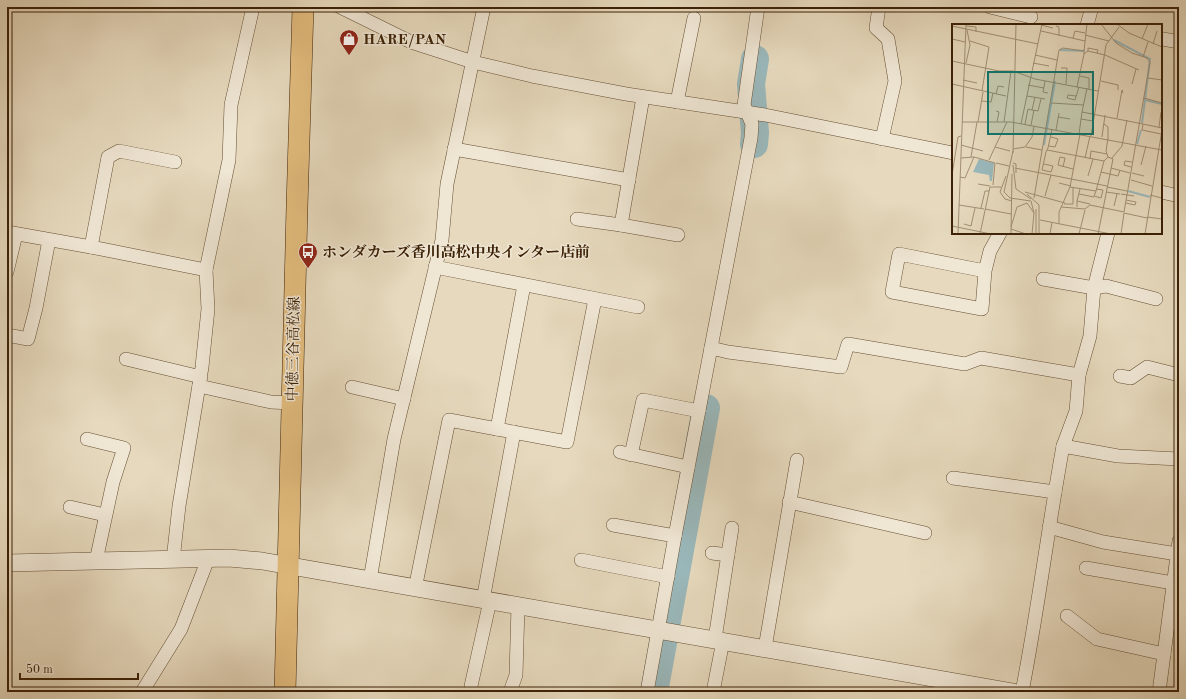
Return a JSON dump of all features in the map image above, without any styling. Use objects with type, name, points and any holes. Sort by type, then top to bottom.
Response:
[{"type":"main road","name":"中徳三谷高松線","points":[[285,692],[296,208],[303,7]]},
{"type":"street","points":[[173,560],[179,506],[200,381],[208,309],[206,270],[228,160],[231,105],[253,7]]},
{"type":"street","points":[[340,7],[411,42],[473,62],[532,76],[643,97],[755,114],[952,153]]},
{"type":"street","points":[[370,580],[394,439],[442,240],[447,184],[484,7]]},
{"type":"street","points":[[755,114],[744,105],[758,7]]},
{"type":"street","points":[[879,7],[876,28],[888,40],[895,82],[882,139]]},
{"type":"street","points":[[990,7],[1031,16]]},
{"type":"street","points":[[1087,24],[1092,7]]},
{"type":"street","points":[[677,102],[694,18]]},
{"type":"street","points":[[1163,39],[1179,42]]},
{"type":"street","points":[[621,225],[643,97]]},
{"type":"street","points":[[647,692],[663,630],[668,577],[675,536],[755,114]]},
{"type":"street","points":[[454,149],[629,180]]},
{"type":"street","points":[[91,247],[108,157],[119,150],[175,162]]},
{"type":"street","points":[[1162,192],[1179,196]]},
{"type":"street","points":[[577,219],[678,235]]},
{"type":"street","points":[[7,272],[12,233],[206,270]]},
{"type":"street","points":[[985,271],[900,254],[892,292],[982,309],[985,271],[990,251],[999,234]]},
{"type":"street","points":[[1022,692],[1034,632],[1049,527],[1063,446],[1076,412],[1079,376],[1090,336],[1094,288],[1108,234]]},
{"type":"street","points":[[7,335],[28,339],[36,308],[49,240]]},
{"type":"street","points":[[435,267],[638,307]]},
{"type":"street","points":[[1044,279],[1094,288],[1106,286],[1156,299]]},
{"type":"street","points":[[497,428],[524,285]]},
{"type":"street","points":[[415,589],[449,420],[567,442],[594,299]]},
{"type":"street","points":[[711,348],[728,352],[841,367],[848,344],[965,364],[981,358],[1079,376]]},
{"type":"street","points":[[126,359],[271,402],[292,403]]},
{"type":"street","points":[[1120,376],[1131,378],[1147,367],[1179,375]]},
{"type":"street","points":[[352,387],[404,399]]},
{"type":"street","points":[[688,467],[626,453],[643,400],[699,411]]},
{"type":"street","points":[[471,686],[514,432]]},
{"type":"street","points":[[87,439],[124,448],[113,482],[96,561]]},
{"type":"street","points":[[1063,446],[1118,456],[1179,459]]},
{"type":"street","points":[[765,648],[797,460]]},
{"type":"street","points":[[954,478],[1055,492]]},
{"type":"street","points":[[790,502],[925,533]]},
{"type":"street","points":[[70,507],[105,515]]},
{"type":"street","points":[[613,525],[675,536]]},
{"type":"street","points":[[1049,527],[1103,542],[1179,545],[1159,692]]},
{"type":"street","points":[[714,692],[732,528]]},
{"type":"street","points":[[712,553],[728,555]]},
{"type":"street","points":[[7,564],[229,558],[288,565],[415,589],[663,630],[1013,692]]},
{"type":"street","points":[[142,692],[181,629],[208,559]]},
{"type":"street","points":[[581,560],[668,577]]},
{"type":"street","points":[[1086,568],[1173,583]]},
{"type":"street","points":[[510,692],[516,675],[518,606]]},
{"type":"street","points":[[1067,616],[1097,639],[1164,654]]},
{"type":"waterway","points":[[754,144],[755,133],[751,84],[755,59]]},
{"type":"waterway","points":[[654,692],[706,408]]},
{"type":"place","name":"HARE/PAN","points":[[349,56]]},
{"type":"place","name":"ホンダカーズ香川高松中央インター店前","points":[[308,269]]}]
